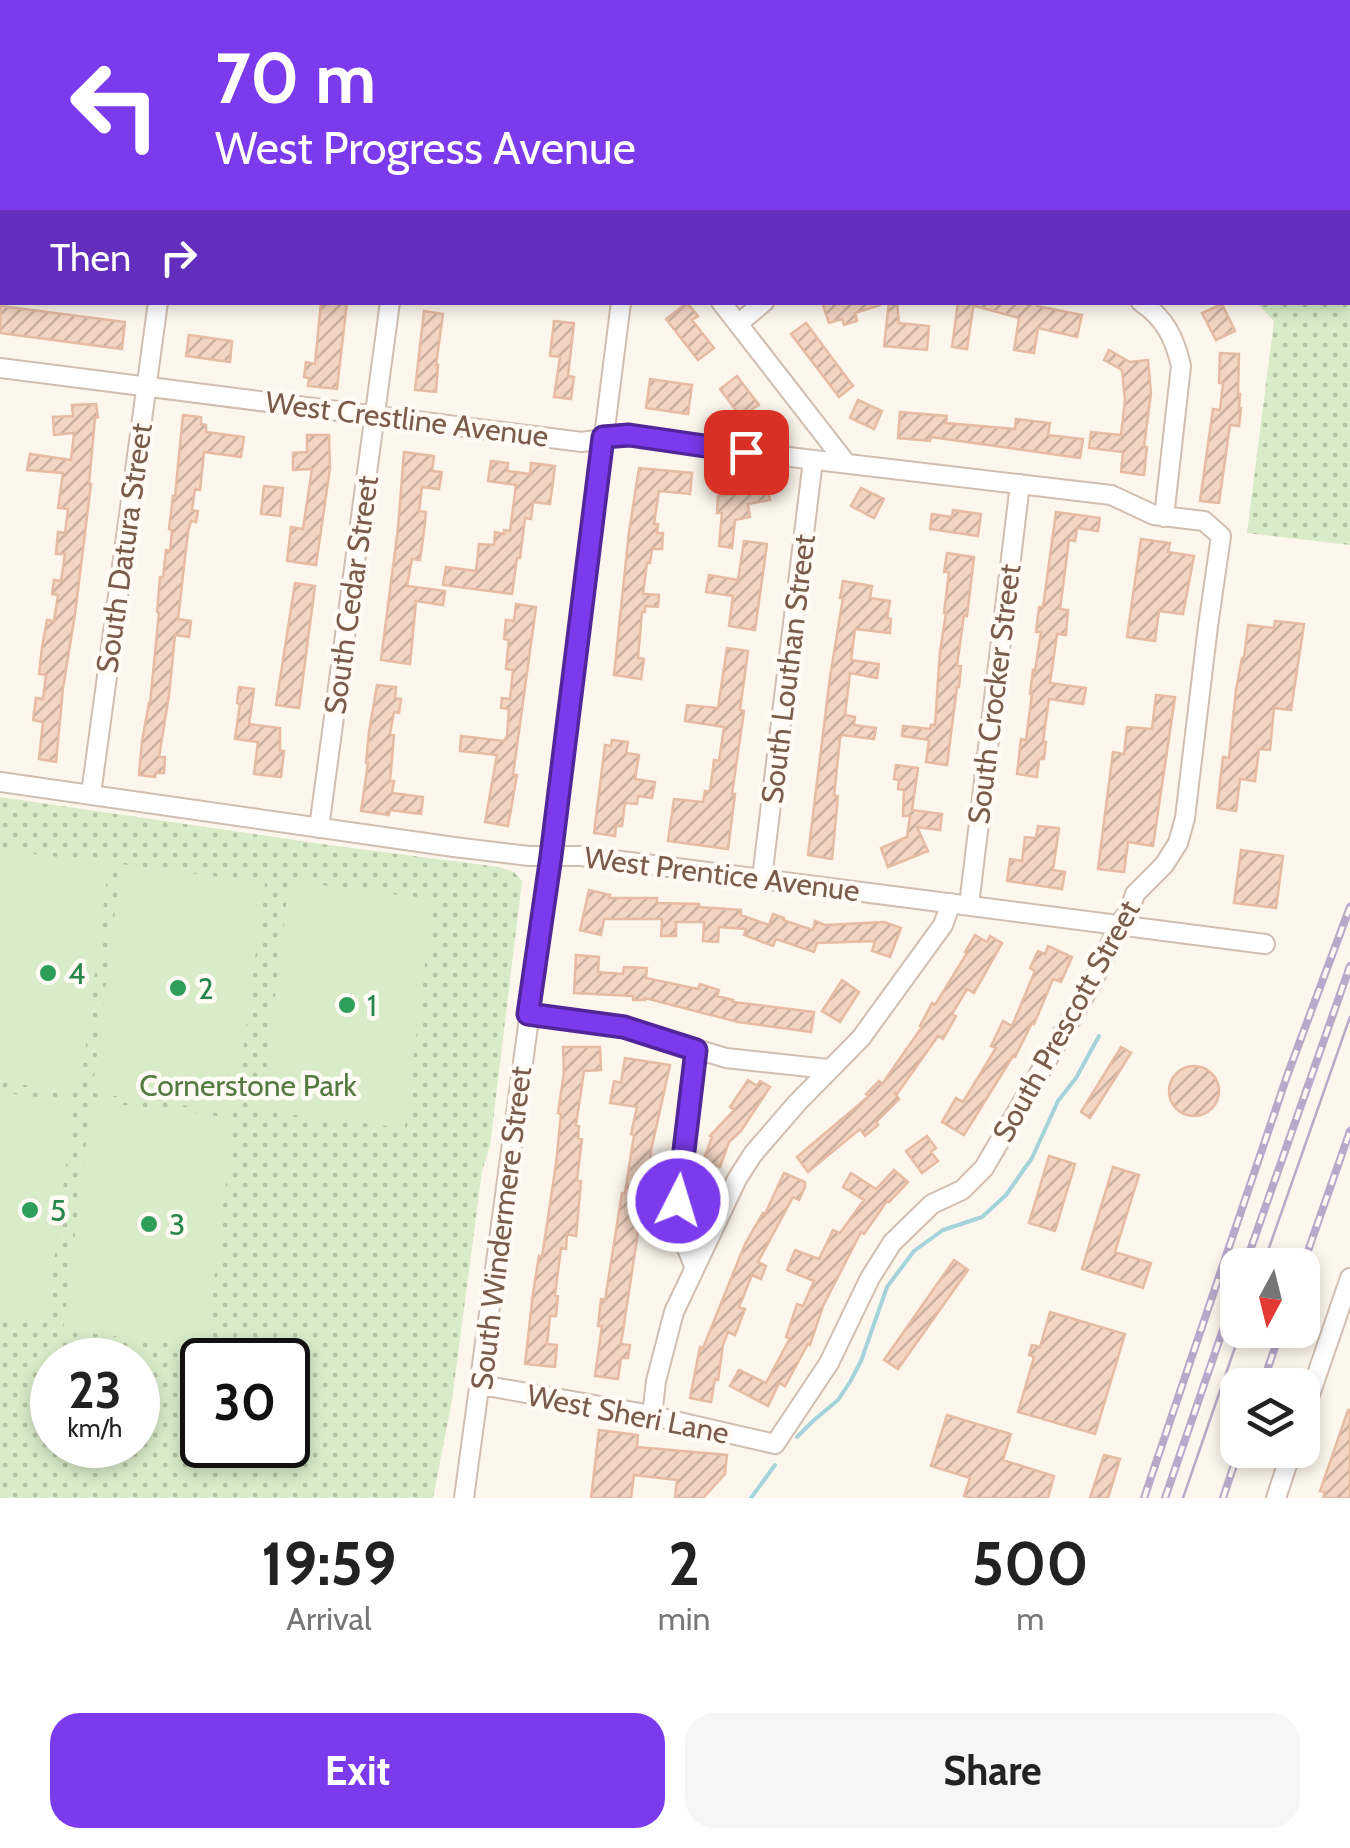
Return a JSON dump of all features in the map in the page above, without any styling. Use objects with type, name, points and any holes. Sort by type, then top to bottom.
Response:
[{"type":"street","name":"South Datura Street","points":[[92,794],[158,305]]},
{"type":"street","name":"South Cedar Street","points":[[319,828],[390,305]]},
{"type":"street","name":"South Windermere Street","points":[[464,1498],[621,305]]},
{"type":"street","points":[[723,305],[846,464]]},
{"type":"street","points":[[738,324],[760,305]]},
{"type":"street","points":[[1145,305],[1170,330],[1181,366],[1164,516]]},
{"type":"street","name":"West Crestline Avenue","points":[[0,368],[582,442],[629,435],[1111,494],[1154,514],[1204,521],[1222,536]]},
{"type":"street","name":"South Louthan Street","points":[[762,878],[814,460]]},
{"type":"street","name":"South Crocker Street","points":[[652,1416],[664,1343],[674,1312],[737,1178],[828,1068],[861,1038],[960,904],[1020,484]]},
{"type":"street","name":"South Prescott Street","points":[[775,1444],[829,1363],[870,1278],[892,1243],[932,1204],[962,1190],[984,1168],[1092,983],[1135,894],[1164,866],[1178,843],[1185,818],[1222,536]]},
{"type":"street","name":"West Prentice Avenue","points":[[0,782],[522,855],[581,856],[1266,944]]},
{"type":"street","points":[[528,1014],[624,1027],[726,1058],[828,1068]]},
{"type":"street","points":[[694,1266],[683,1234],[678,1201],[696,1050]]},
{"type":"street","points":[[1319,1368],[1350,1278]]},
{"type":"street","name":"West Sheri Lane","points":[[481,1385],[652,1416],[775,1444]]},
{"type":"street","points":[[1276,1498],[1286,1468]]},
{"type":"green space","points":[[1259,305],[1350,305],[1350,545],[1247,533],[1274,321]]},
{"type":"green space","name":"Cornerstone Park","points":[[0,797],[499,867],[514,872],[522,881],[490,1146],[482,1171],[452,1400],[433,1498],[0,1498]]},
{"type":"green space","name":"4","points":[[0,850],[109,863],[80,1092],[0,1082]]},
{"type":"green space","name":"2","points":[[121,864],[265,883],[235,1112],[92,1093]]},
{"type":"green space","name":"1","points":[[289,881],[433,899],[405,1128],[261,1111]]},
{"type":"green space","name":"5","points":[[0,1092],[74,1102],[46,1323],[0,1318]]},
{"type":"green space","name":"3","points":[[91,1101],[234,1118],[207,1338],[180,1338],[180,1344],[160,1342],[160,1338],[63,1330]]},
{"type":"building","points":[[321,305],[347,305],[337,389],[308,386],[309,378],[304,377],[306,362],[315,364]]},
{"type":"building","points":[[689,305],[698,316],[692,320],[714,348],[698,360],[666,319]]},
{"type":"building","points":[[823,305],[880,305],[855,313],[857,321],[844,325],[842,319],[829,323]]},
{"type":"building","points":[[889,305],[897,305],[899,323],[929,326],[927,350],[884,346]]},
{"type":"building","points":[[958,305],[974,305],[967,349],[952,347]]},
{"type":"building","points":[[1037,305],[1082,315],[1077,337],[1038,328],[1034,353],[1014,350],[1019,318],[975,306]]},
{"type":"building","points":[[1222,305],[1235,331],[1216,340],[1202,313]]},
{"type":"building","points":[[1,306],[125,322],[122,349],[0,333]]},
{"type":"building","points":[[424,311],[443,314],[436,392],[415,390]]},
{"type":"building","points":[[554,321],[574,323],[568,376],[574,377],[571,399],[554,397],[560,357],[550,356]]},
{"type":"building","points":[[806,323],[853,386],[839,397],[791,334]]},
{"type":"building","points":[[189,335],[232,341],[230,362],[186,356]]},
{"type":"building","points":[[1109,350],[1130,362],[1148,360],[1151,393],[1144,475],[1121,472],[1123,452],[1089,448],[1091,432],[1121,435],[1125,400],[1122,370],[1104,360]]},
{"type":"building","points":[[1220,353],[1239,354],[1241,408],[1239,426],[1230,425],[1219,503],[1200,501],[1213,409],[1220,410]]},
{"type":"building","points":[[737,376],[759,405],[751,410],[760,422],[750,429],[720,389]]},
{"type":"building","points":[[650,379],[692,385],[688,414],[646,408]]},
{"type":"building","points":[[858,400],[882,411],[874,429],[850,418]]},
{"type":"building","points":[[96,404],[91,484],[56,762],[39,759],[43,722],[33,720],[36,698],[43,699],[46,675],[39,674],[42,647],[47,620],[54,621],[58,595],[52,594],[54,580],[61,581],[65,554],[56,554],[58,532],[65,533],[68,509],[58,508],[63,473],[27,470],[30,454],[71,460],[74,433],[54,435],[53,417],[73,416],[72,405]]},
{"type":"building","points":[[900,412],[947,416],[946,423],[1015,429],[1016,419],[1050,423],[1048,435],[1083,439],[1080,458],[931,437],[930,441],[898,438]]},
{"type":"building","points":[[183,415],[201,417],[206,432],[244,437],[241,457],[204,452],[200,490],[195,489],[192,510],[198,511],[196,522],[191,521],[188,532],[178,619],[191,621],[189,637],[175,635],[159,757],[165,757],[164,773],[156,773],[155,777],[139,775],[150,703],[160,577],[166,550],[170,551],[169,529]]},
{"type":"building","points":[[307,435],[329,435],[330,468],[316,565],[287,561],[291,527],[303,529],[312,469],[293,470],[293,453],[307,452]]},
{"type":"building","points":[[404,452],[434,456],[432,471],[442,472],[439,489],[422,487],[419,511],[426,512],[420,560],[412,559],[407,586],[445,591],[443,605],[416,601],[410,664],[381,660]]},
{"type":"building","points":[[491,461],[508,463],[507,471],[530,474],[531,463],[555,466],[550,504],[533,502],[531,519],[525,518],[512,594],[443,585],[446,567],[476,571],[479,544],[494,545],[495,532],[510,531],[516,485],[488,481]]},
{"type":"building","points":[[639,468],[692,473],[690,494],[659,491],[654,524],[658,524],[657,533],[663,533],[662,549],[652,549],[643,594],[659,595],[658,607],[645,606],[642,612],[638,658],[644,659],[641,679],[614,675]]},
{"type":"building","points":[[766,480],[770,500],[748,504],[750,517],[735,520],[732,548],[719,546],[722,513],[717,513],[718,496],[744,493],[742,484]]},
{"type":"building","points":[[264,486],[283,488],[280,516],[261,514]]},
{"type":"building","points":[[861,488],[884,499],[874,518],[851,506]]},
{"type":"building","points":[[953,510],[981,514],[978,536],[930,529],[932,514],[952,517]]},
{"type":"building","points":[[1056,512],[1100,518],[1098,531],[1077,528],[1075,541],[1069,540],[1060,609],[1068,610],[1066,635],[1057,634],[1050,683],[1086,688],[1083,704],[1049,699],[1044,759],[1039,759],[1037,777],[1017,774],[1021,739],[1026,740],[1041,632],[1036,632],[1039,607],[1043,607]]},
{"type":"building","points":[[1141,539],[1170,543],[1168,552],[1194,556],[1183,614],[1159,611],[1155,641],[1127,637]]},
{"type":"building","points":[[744,541],[767,544],[755,630],[729,626],[733,596],[706,592],[709,575],[738,580]]},
{"type":"building","points":[[947,553],[974,557],[947,765],[926,762],[929,740],[902,736],[903,726],[930,729],[935,725],[949,572],[944,572]]},
{"type":"building","points":[[843,581],[872,586],[870,598],[890,601],[887,618],[891,619],[890,633],[855,629],[851,660],[879,664],[877,678],[850,673],[845,715],[855,717],[854,725],[876,728],[874,739],[842,735],[840,738],[832,859],[808,855]]},
{"type":"building","points":[[295,583],[315,586],[299,708],[276,705]]},
{"type":"building","points":[[516,604],[536,607],[508,826],[485,822],[497,755],[460,751],[461,736],[504,741],[507,736],[509,709],[501,708],[502,698],[510,699],[513,670],[506,669],[509,640],[504,639],[506,620],[514,621]]},
{"type":"building","points":[[1275,621],[1304,624],[1291,710],[1274,708],[1270,750],[1259,749],[1255,781],[1240,779],[1236,811],[1217,808],[1223,757],[1229,758],[1248,625],[1274,628]]},
{"type":"building","points":[[727,648],[748,651],[728,849],[668,841],[674,799],[703,802],[705,791],[710,791],[724,727],[685,721],[687,705],[718,708]]},
{"type":"building","points":[[377,685],[396,687],[395,698],[401,699],[390,734],[394,735],[392,793],[423,797],[421,814],[361,811]]},
{"type":"building","points":[[239,687],[254,689],[249,724],[280,728],[280,751],[284,751],[281,777],[254,774],[258,742],[235,739]]},
{"type":"building","points":[[1156,695],[1175,697],[1153,846],[1128,842],[1124,872],[1098,869],[1113,752],[1124,754],[1127,727],[1152,729]]},
{"type":"building","points":[[612,740],[628,742],[626,753],[639,755],[635,779],[655,782],[652,798],[638,796],[637,804],[625,803],[622,826],[616,826],[615,836],[594,833],[605,745],[611,746]]},
{"type":"building","points":[[896,765],[918,768],[912,810],[942,814],[940,830],[917,827],[928,851],[888,867],[881,848],[907,837],[910,816],[903,816],[904,790],[898,789],[899,780],[894,779]]},
{"type":"building","points":[[1038,826],[1059,828],[1053,870],[1065,872],[1062,889],[1007,881],[1010,859],[1022,861],[1025,837],[1036,838]]},
{"type":"building","points":[[1241,850],[1283,856],[1276,908],[1234,903]]},
{"type":"building","points":[[589,890],[610,895],[609,898],[657,898],[657,903],[741,910],[741,915],[769,925],[773,914],[813,930],[815,921],[825,925],[884,922],[901,928],[890,957],[872,951],[875,941],[817,943],[814,952],[776,939],[773,946],[744,935],[746,929],[719,927],[718,942],[703,941],[704,922],[676,922],[676,936],[661,936],[662,919],[604,919],[601,935],[580,930]]},
{"type":"building","points":[[975,935],[987,942],[990,936],[1002,943],[974,993],[967,989],[943,1039],[938,1036],[897,1094],[894,1092],[899,1099],[876,1122],[878,1125],[865,1136],[860,1129],[808,1172],[797,1157],[869,1096],[866,1094],[879,1081],[882,1084],[922,1027],[932,1003],[935,1005]]},
{"type":"building","points":[[1048,946],[1072,957],[1061,982],[1053,979],[1034,1024],[964,1135],[942,1122],[956,1098],[963,1102],[996,1048],[991,1046],[1003,1021],[1012,1026],[1035,971],[1030,968],[1038,951],[1045,954]]},
{"type":"building","points":[[576,955],[599,957],[598,972],[623,974],[624,967],[647,968],[646,978],[698,989],[700,984],[719,990],[717,996],[733,1002],[814,1012],[811,1032],[738,1022],[645,998],[633,1000],[633,996],[574,993]]},
{"type":"building","points":[[842,980],[859,992],[840,1022],[822,1011]]},
{"type":"building","points":[[563,1047],[600,1047],[601,1070],[584,1071],[576,1125],[578,1138],[582,1139],[576,1236],[567,1234],[566,1249],[561,1248],[556,1316],[550,1316],[547,1344],[557,1345],[555,1367],[525,1364],[556,1164]]},
{"type":"building","points":[[1121,1047],[1131,1053],[1090,1118],[1081,1112]]},
{"type":"building","points":[[625,1058],[670,1065],[651,1151],[621,1344],[630,1345],[628,1358],[621,1358],[618,1379],[595,1376],[602,1326],[598,1326],[601,1299],[605,1300],[637,1107],[610,1103],[614,1081],[621,1083]]},
{"type":"building","points":[[1194,1066],[1211,1074],[1219,1091],[1211,1108],[1194,1116],[1177,1108],[1169,1091],[1177,1074]]},
{"type":"building","points":[[748,1080],[770,1087],[741,1131],[729,1142],[720,1167],[703,1161],[710,1136],[734,1110],[730,1107]]},
{"type":"building","points":[[927,1136],[936,1148],[931,1152],[938,1161],[922,1173],[906,1151]]},
{"type":"building","points":[[1049,1156],[1075,1164],[1055,1231],[1029,1223]]},
{"type":"building","points":[[1113,1167],[1139,1175],[1115,1252],[1151,1263],[1143,1288],[1082,1269]]},
{"type":"building","points":[[894,1170],[908,1182],[887,1201],[864,1234],[861,1232],[823,1306],[810,1345],[785,1386],[779,1383],[768,1406],[730,1386],[739,1370],[766,1383],[790,1338],[786,1337],[797,1304],[803,1306],[814,1281],[787,1270],[795,1250],[819,1259],[833,1230],[840,1233],[864,1200],[843,1187],[851,1173],[876,1189]]},
{"type":"building","points":[[784,1173],[805,1182],[805,1187],[799,1200],[793,1197],[758,1262],[766,1266],[761,1279],[752,1275],[739,1307],[745,1309],[735,1335],[728,1332],[723,1345],[711,1402],[690,1398],[700,1347],[703,1348],[745,1244],[765,1214]]},
{"type":"building","points":[[954,1260],[968,1270],[898,1369],[884,1360]]},
{"type":"building","points":[[1050,1312],[1125,1334],[1095,1434],[1018,1412],[1034,1357],[1029,1355],[1032,1345],[1040,1347]]},
{"type":"building","points":[[1348,1410],[1350,1498],[1323,1498],[1325,1492],[1320,1491]]},
{"type":"building","points":[[947,1415],[1011,1434],[1003,1460],[1054,1476],[1048,1498],[964,1496],[970,1478],[931,1466]]},
{"type":"building","points":[[599,1430],[638,1435],[637,1447],[727,1455],[725,1474],[703,1498],[675,1498],[677,1480],[634,1475],[631,1498],[591,1498]]},
{"type":"building","points":[[1104,1455],[1120,1459],[1108,1498],[1090,1498]]},
{"type":"waterway","points":[[797,1437],[838,1400],[850,1382],[887,1287],[914,1251],[943,1230],[982,1217],[1006,1195],[1032,1158],[1058,1101],[1099,1036]]},
{"type":"waterway","points":[[751,1498],[775,1465]]},
{"type":"tram line","points":[[1269,1248],[1350,1017]]},
{"type":"tram line","points":[[1183,1498],[1235,1348]]},
{"type":"railway","points":[[1144,1498],[1287,1076],[1350,907]]},
{"type":"railway","points":[[1251,1248],[1350,966]]},
{"type":"railway","points":[[1309,1248],[1350,1131]]},
{"type":"railway","points":[[1165,1498],[1220,1338]]},
{"type":"railway","points":[[1268,1368],[1275,1348]]},
{"type":"railway","points":[[1223,1498],[1233,1468]]},
{"type":"place","name":"4","points":[[48,973]]},
{"type":"place","name":"2","points":[[178,988]]},
{"type":"place","name":"1","points":[[347,1005]]},
{"type":"place","name":"5","points":[[30,1210]]},
{"type":"place","name":"3","points":[[149,1224]]},
{"type":"route","points":[[678,1201],[696,1050],[624,1027],[528,1014],[603,437],[629,435],[746,452]]}]
